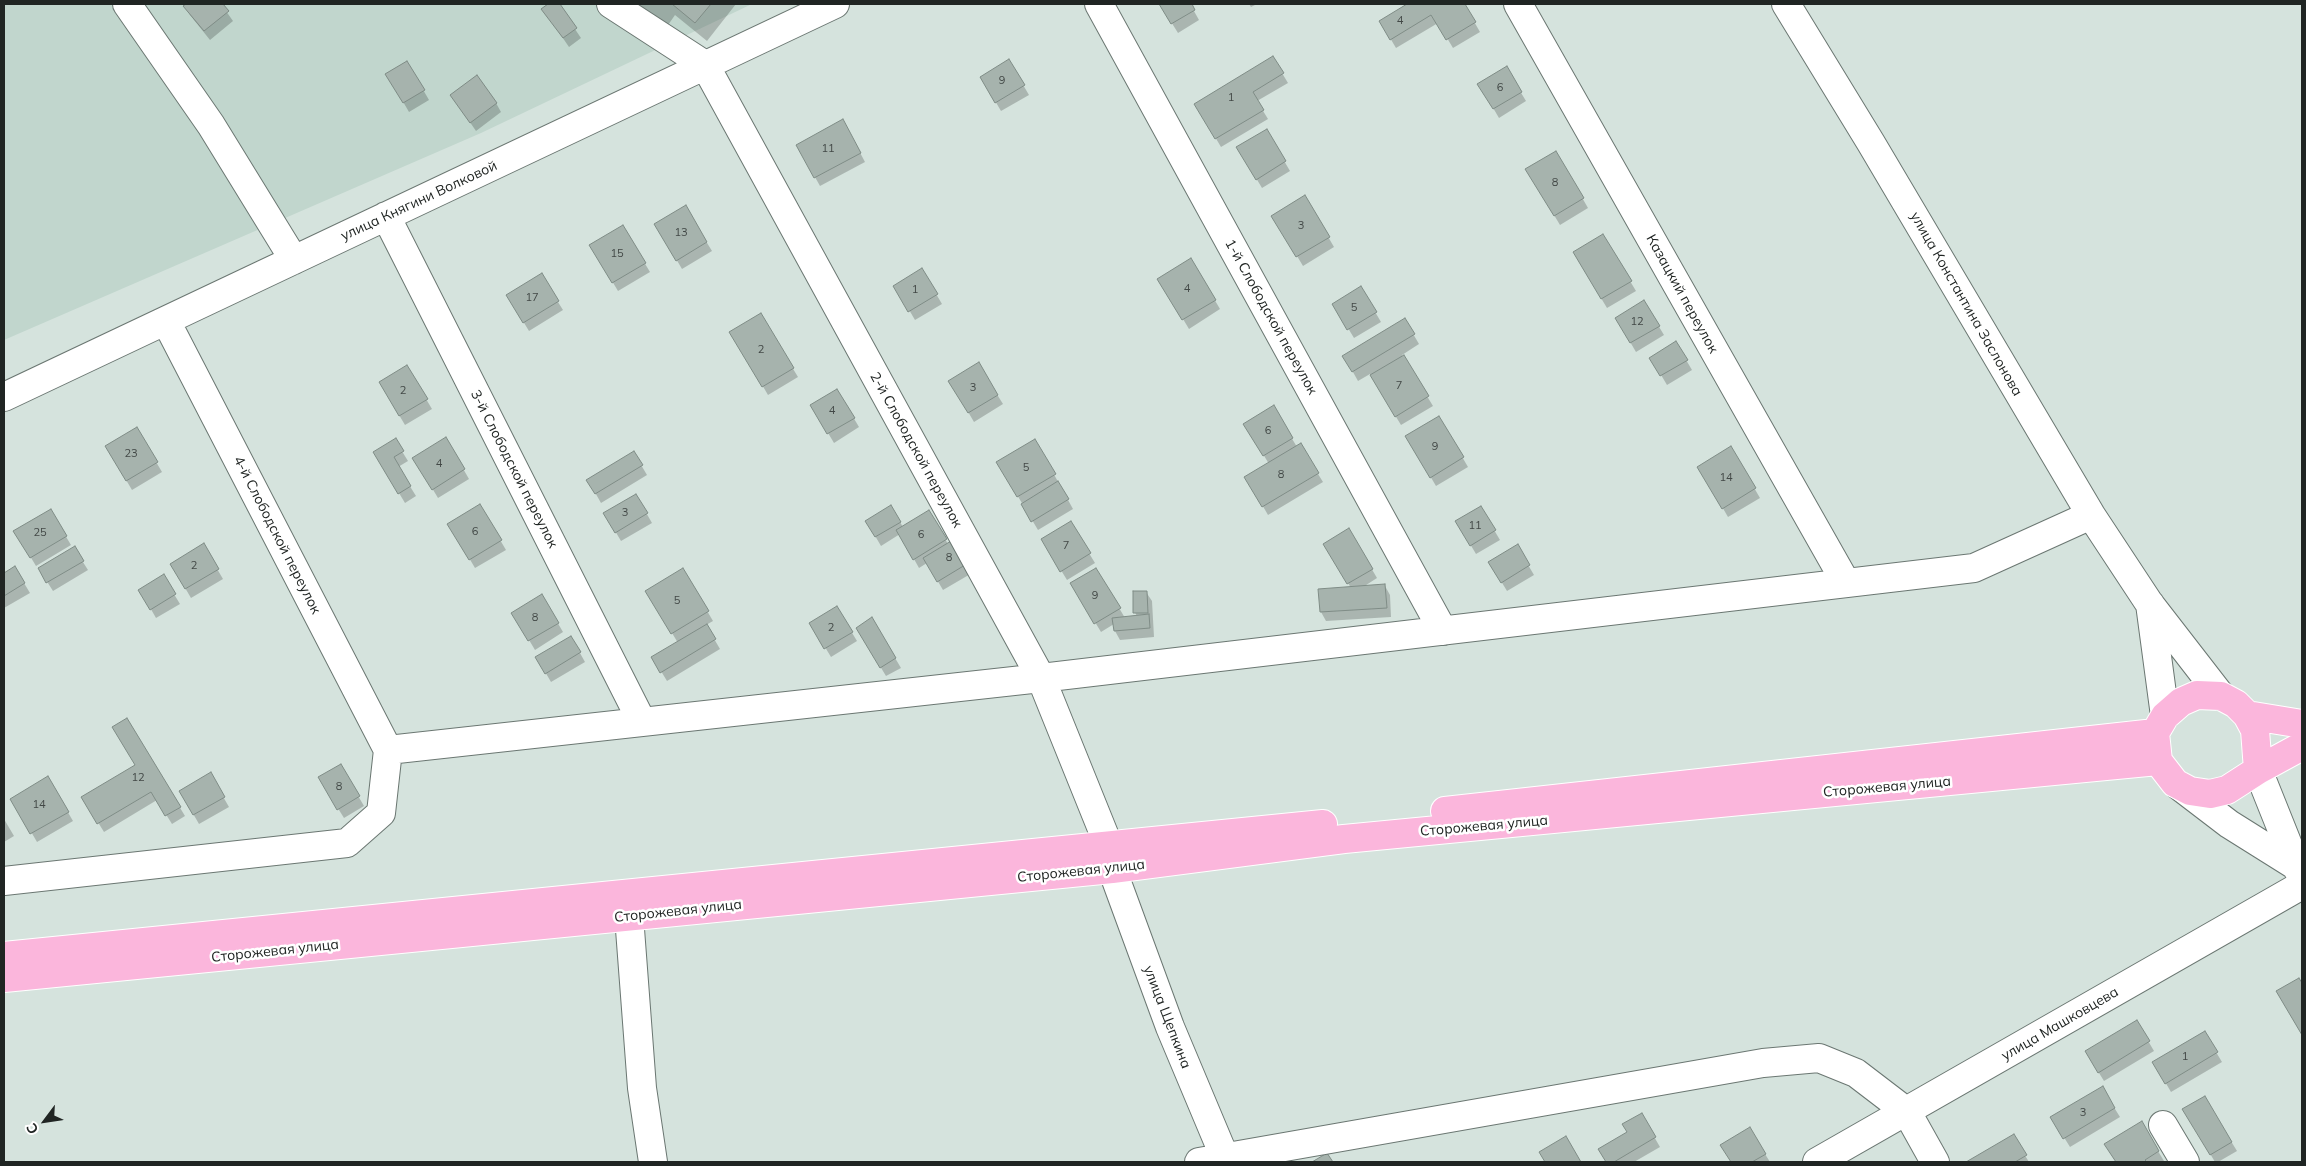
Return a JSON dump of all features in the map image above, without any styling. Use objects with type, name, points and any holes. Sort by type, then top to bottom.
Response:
[{"type":"main road","points":[[2258,770],[2255,730],[2247,715],[2236,704],[2221,696],[2197,695],[2181,702],[2160,725],[2158,761],[2175,783],[2190,792],[2210,794],[2227,790],[2258,770],[2302,746]]},
{"type":"main road","points":[[2247,715],[2302,724]]},
{"type":"main road","name":"Сторожевая улица","points":[[4,978],[629,916],[1110,856],[1340,822],[2160,725]]},
{"type":"main road","name":"Сторожевая улица","points":[[4,956],[1110,856],[1344,839],[2158,761]]},
{"type":"street","points":[[128,4],[210,125],[294,260]]},
{"type":"street","points":[[611,4],[705,65]]},
{"type":"street","name":"улица Княгини Волковой","points":[[4,397],[705,65],[808,10],[835,4]]},
{"type":"street","name":"1-й Слободской переулок","points":[[1099,4],[1443,631]]},
{"type":"street","name":"Казацкий переулок","points":[[1518,4],[1846,583]]},
{"type":"street","name":"улица Константина Заслонова","points":[[1786,4],[1871,142],[2091,515],[2149,603],[2221,696]]},
{"type":"street","name":"2-й Слободской переулок","points":[[705,65],[1042,678],[1110,856]]},
{"type":"street","name":"3-й Слободской переулок","points":[[386,216],[642,722]]},
{"type":"street","name":"4-й Слободской переулок","points":[[166,320],[388,750]]},
{"type":"street","points":[[4,881],[347,843],[380,813],[388,750],[1042,678],[1974,568],[2091,515]]},
{"type":"street","points":[[2149,603],[2160,725]]},
{"type":"street","points":[[2258,770],[2300,877]]},
{"type":"street","points":[[2175,783],[2300,877]]},
{"type":"street","name":"улица Щепкина","points":[[1110,856],[1218,1161]]},
{"type":"street","name":"улица Машковцева","points":[[1817,1162],[1907,1112],[2300,877]]},
{"type":"street","points":[[629,916],[642,1088],[653,1162]]},
{"type":"street","points":[[1218,1161],[1754,1065],[1819,1058],[1856,1073],[1907,1112],[1935,1162]]},
{"type":"street","points":[[2163,1125],[2185,1162]]},
{"type":"shaded area","points":[[4,4],[752,4],[481,133],[4,340]]},
{"type":"building","points":[[186,4],[223,4],[229,11],[204,31],[183,6]]},
{"type":"building","points":[[548,4],[560,4],[577,28],[563,38],[541,9]]},
{"type":"building","points":[[672,4],[711,4],[695,23]]},
{"type":"building","points":[[1159,4],[1192,4],[1195,10],[1171,24]]},
{"type":"building","points":[[1407,4],[1465,4],[1476,22],[1446,40],[1431,15],[1390,40],[1379,21]]},
{"type":"building","points":[[1273,56],[1284,73],[1253,92],[1264,110],[1215,139],[1194,104]]},
{"type":"building","points":[[1009,59],[1025,85],[995,103],[980,77]]},
{"type":"building","points":[[407,61],[425,90],[403,103],[385,74]]},
{"type":"building","points":[[1507,66],[1522,92],[1493,109],[1477,84]]},
{"type":"building","points":[[477,75],[497,103],[470,123],[450,95]]},
{"type":"building","points":[[843,119],[861,153],[814,178],[796,145]]},
{"type":"building","points":[[1267,129],[1286,161],[1256,180],[1236,147]]},
{"type":"building","points":[[1556,151],[1584,198],[1554,216],[1525,169]]},
{"type":"building","points":[[1305,195],[1330,237],[1296,257],[1271,216]]},
{"type":"building","points":[[686,205],[707,242],[676,261],[654,224]]},
{"type":"building","points":[[623,225],[646,263],[612,283],[589,245]]},
{"type":"building","points":[[1603,234],[1632,281],[1601,299],[1573,252]]},
{"type":"building","points":[[1191,258],[1216,300],[1182,320],[1157,279]]},
{"type":"building","points":[[922,268],[938,294],[908,312],[893,286]]},
{"type":"building","points":[[542,273],[559,301],[523,323],[506,295]]},
{"type":"building","points":[[1361,286],[1377,312],[1347,330],[1332,304]]},
{"type":"building","points":[[1644,300],[1660,326],[1630,343],[1615,318]]},
{"type":"building","points":[[761,313],[794,368],[762,387],[729,332]]},
{"type":"building","points":[[1405,318],[1415,334],[1352,372],[1342,356]]},
{"type":"building","points":[[1676,341],[1688,360],[1660,376],[1649,358]]},
{"type":"building","points":[[1404,355],[1429,396],[1395,417],[1370,375]]},
{"type":"building","points":[[979,362],[998,395],[968,413],[948,381]]},
{"type":"building","points":[[407,365],[428,399],[399,416],[379,382]]},
{"type":"building","points":[[837,389],[855,418],[827,434],[810,405]]},
{"type":"building","points":[[1274,405],[1293,438],[1263,456],[1243,424]]},
{"type":"building","points":[[1439,416],[1464,457],[1430,478],[1405,436]]},
{"type":"building","points":[[137,427],[158,462],[126,481],[105,446]]},
{"type":"building","points":[[446,437],[465,469],[432,490],[412,458]]},
{"type":"building","points":[[396,438],[404,451],[394,457],[411,486],[398,494],[373,452]]},
{"type":"building","points":[[1035,439],[1056,474],[1017,497],[996,462]]},
{"type":"building","points":[[1301,443],[1319,473],[1262,507],[1244,477]]},
{"type":"building","points":[[1731,446],[1756,488],[1722,509],[1697,467]]},
{"type":"building","points":[[634,451],[643,465],[595,494],[586,480]]},
{"type":"building","points":[[1058,481],[1069,499],[1031,522],[1021,504]]},
{"type":"building","points":[[636,494],[648,513],[615,533],[603,513]]},
{"type":"building","points":[[480,504],[502,540],[469,560],[447,524]]},
{"type":"building","points":[[891,505],[901,522],[875,537],[865,521]]},
{"type":"building","points":[[1481,506],[1496,530],[1470,546],[1455,521]]},
{"type":"building","points":[[51,509],[67,536],[30,558],[13,531]]},
{"type":"building","points":[[929,510],[947,539],[913,560],[896,530]]},
{"type":"building","points":[[1071,521],[1091,553],[1060,572],[1041,539]]},
{"type":"building","points":[[1349,528],[1373,569],[1347,584],[1323,544]]},
{"type":"building","points":[[961,535],[975,559],[937,582],[923,558]]},
{"type":"building","points":[[204,543],[219,569],[185,589],[170,564]]},
{"type":"building","points":[[1518,544],[1530,565],[1501,583],[1488,562]]},
{"type":"building","points":[[75,546],[84,561],[46,583],[38,568]]},
{"type":"building","points":[[15,566],[25,583],[4,596],[4,573]]},
{"type":"building","points":[[683,568],[709,611],[671,634],[645,591]]},
{"type":"building","points":[[1096,568],[1121,608],[1094,624],[1070,583]]},
{"type":"building","points":[[164,574],[176,594],[150,610],[138,590]]},
{"type":"building","points":[[1385,584],[1387,608],[1320,612],[1318,589]]},
{"type":"building","points":[[1133,591],[1147,591],[1148,613],[1133,613]]},
{"type":"building","points":[[542,594],[559,623],[528,641],[511,613]]},
{"type":"building","points":[[837,606],[853,632],[824,649],[809,623]]},
{"type":"building","points":[[1149,614],[1150,628],[1114,631],[1112,618]]},
{"type":"building","points":[[872,617],[896,658],[880,668],[856,628]]},
{"type":"building","points":[[707,624],[716,639],[660,673],[651,657]]},
{"type":"building","points":[[571,636],[581,652],[545,674],[535,657]]},
{"type":"building","points":[[127,718],[181,807],[165,816],[151,792],[97,824],[81,797],[135,765],[112,727]]},
{"type":"building","points":[[341,764],[360,796],[337,810],[318,777]]},
{"type":"building","points":[[211,772],[225,797],[193,815],[179,791]]},
{"type":"building","points":[[48,776],[69,812],[30,834],[10,799]]},
{"type":"building","points":[[2299,978],[2302,983],[2302,1035],[2276,991]]},
{"type":"building","points":[[2137,1020],[2150,1041],[2098,1073],[2085,1051]]},
{"type":"building","points":[[2205,1031],[2218,1052],[2165,1084],[2152,1062]]},
{"type":"building","points":[[2103,1086],[2115,1108],[2063,1139],[2050,1117]]},
{"type":"building","points":[[2205,1096],[2232,1142],[2210,1155],[2182,1109]]},
{"type":"building","points":[[1642,1113],[1656,1137],[1614,1162],[1606,1162],[1598,1149],[1627,1132],[1622,1124]]},
{"type":"building","points":[[2142,1121],[2159,1151],[2145,1160],[2147,1162],[2116,1162],[2104,1144]]},
{"type":"building","points":[[1750,1127],[1766,1154],[1752,1162],[1731,1162],[1720,1145]]},
{"type":"building","points":[[2014,1134],[2027,1155],[2015,1162],[1966,1162]]},
{"type":"building","points":[[1566,1136],[1581,1162],[1545,1162],[1539,1152]]},
{"type":"building","points":[[1327,1153],[1333,1162],[1312,1162]]}]
